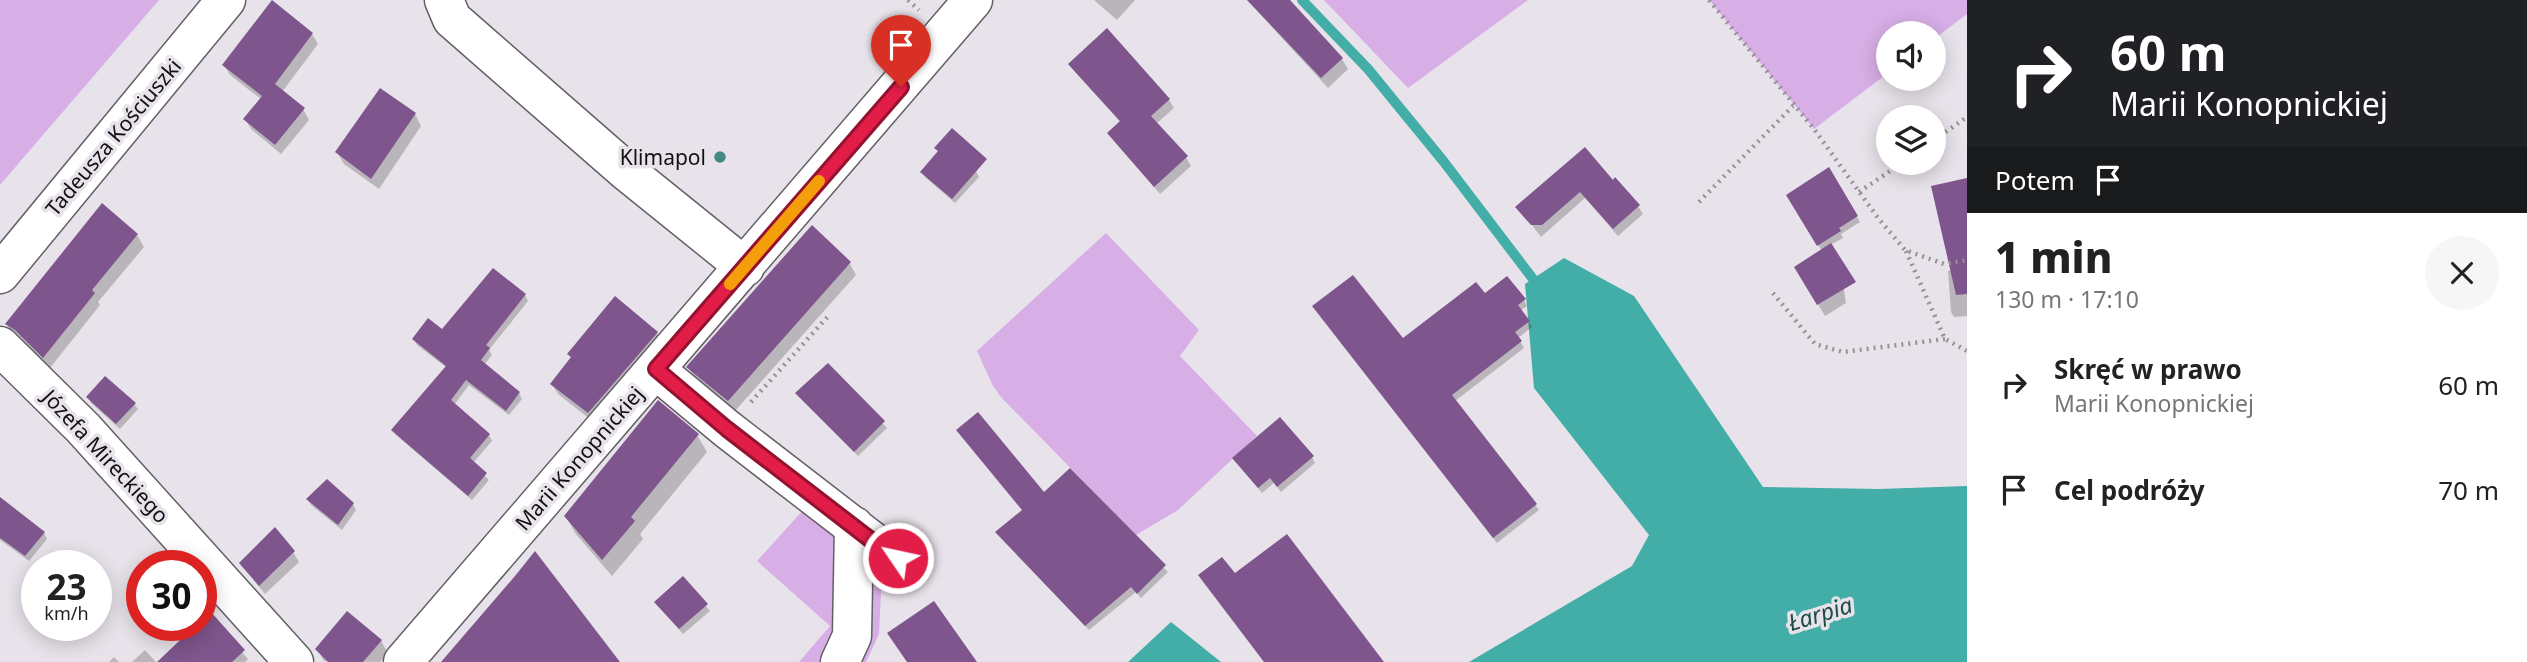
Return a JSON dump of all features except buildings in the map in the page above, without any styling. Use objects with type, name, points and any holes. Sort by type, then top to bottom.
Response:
[{"type":"street","name":"Tadeusza Kościuszki","points":[[0,274],[226,0]]},
{"type":"street","points":[[444,0],[452,19],[462,28],[625,171],[745,267]]},
{"type":"street","name":"Marii Konopnickiej","points":[[403,662],[973,0]]},
{"type":"street","name":"Józefa Mireckiego","points":[[0,346],[83,428],[295,662]]},
{"type":"street","points":[[656,369],[727,429],[898,558]]},
{"type":"street","points":[[840,662],[852,636],[854,526]]},
{"type":"path","points":[[1709,0],[1814,129],[1905,250],[1945,339]]},
{"type":"path","points":[[1699,202],[1793,106]]},
{"type":"path","points":[[1946,132],[1967,117]]},
{"type":"path","points":[[1859,192],[1884,175]]},
{"type":"path","points":[[1905,250],[1944,264],[1967,260]]},
{"type":"path","points":[[1773,293],[1815,344],[1843,352],[1945,339],[1967,351]]},
{"type":"path","points":[[727,429],[830,314]]},
{"type":"shaded area","points":[[0,0],[159,0],[0,185]]},
{"type":"shaded area","points":[[1324,0],[1528,0],[1408,88]]},
{"type":"shaded area","points":[[1709,0],[1967,0],[1967,14],[1946,30],[1946,21],[1876,21],[1876,82],[1814,129]]},
{"type":"shaded area","points":[[1106,233],[1199,330],[1180,356],[1257,436],[1178,510],[1136,535],[1001,397],[977,351]]},
{"type":"shaded area","points":[[806,507],[882,570],[879,634],[866,662],[799,662],[830,626],[757,561]]},
{"type":"water","name":"Łarpia","points":[[1564,258],[1634,296],[1763,487],[1879,489],[1967,486],[1967,662],[1469,662],[1632,566],[1649,535],[1534,388],[1525,284]]},
{"type":"water","points":[[1171,622],[1221,662],[1128,662]]},
{"type":"waterway","points":[[1302,0],[1368,69],[1444,162],[1533,279]]},
{"type":"slow traffic","points":[[730,284],[819,181]]},
{"type":"place","name":"Klimapol","points":[[720,157]]},
{"type":"route","points":[[898,558],[746,443],[656,369],[901,87]]}]
